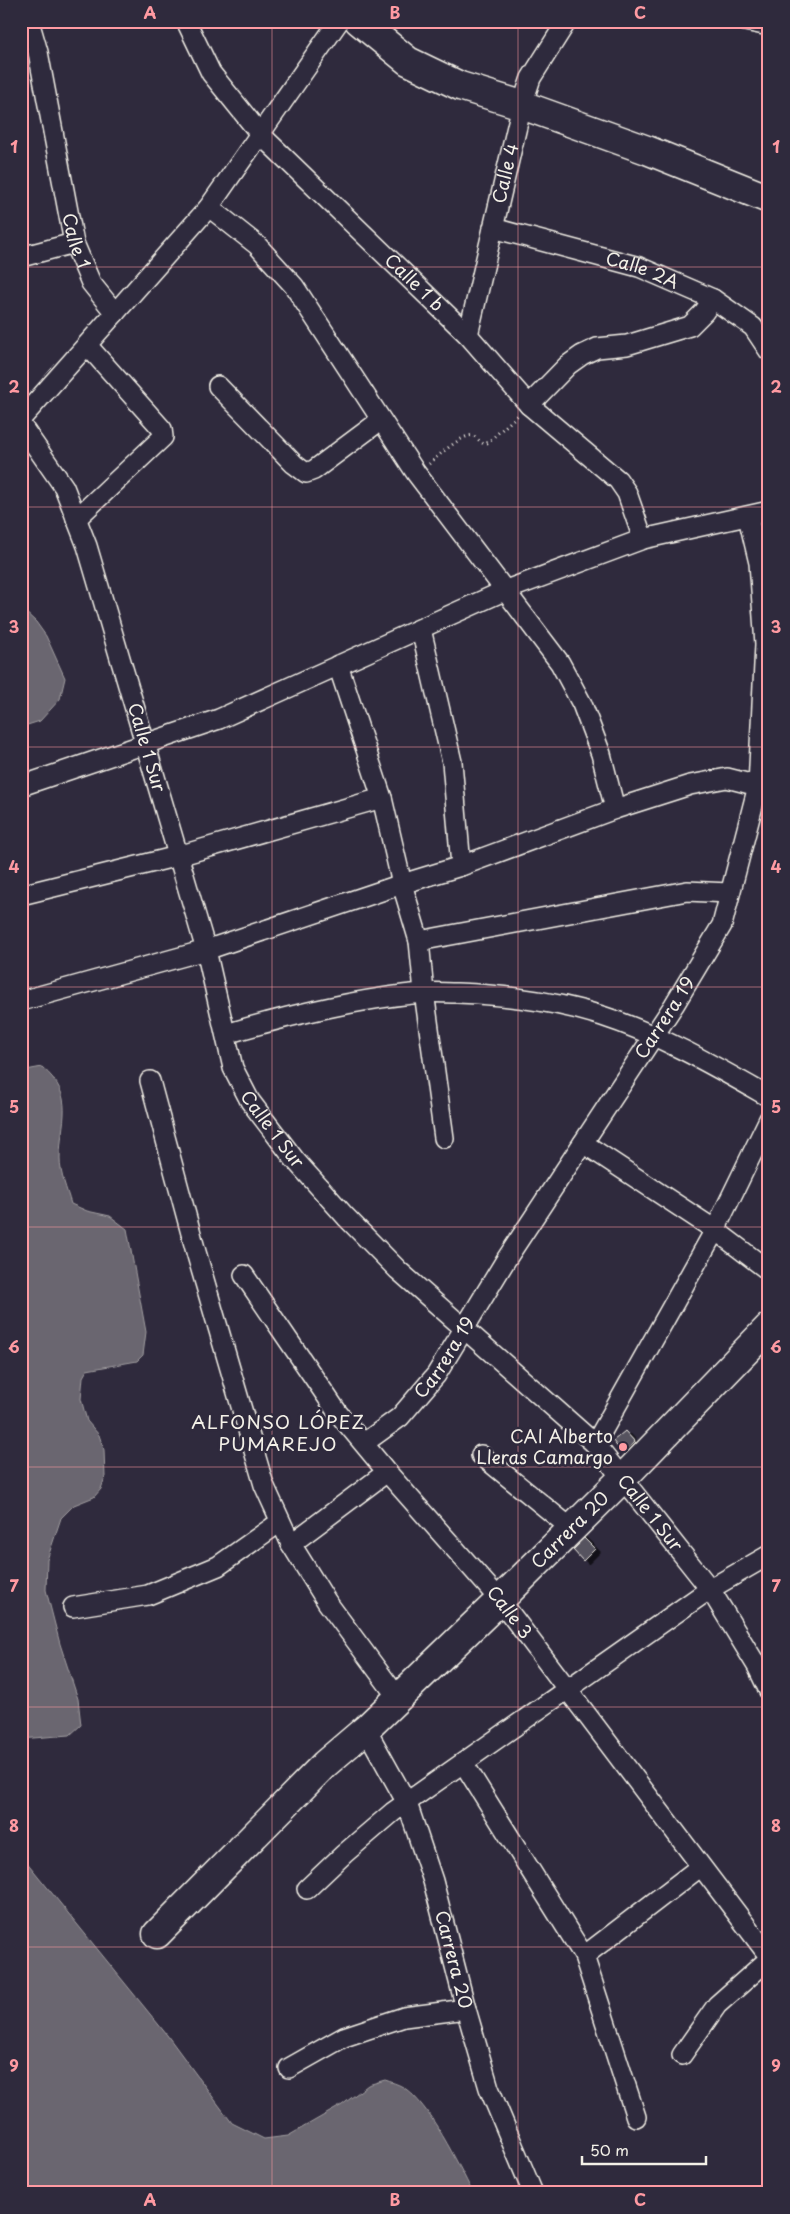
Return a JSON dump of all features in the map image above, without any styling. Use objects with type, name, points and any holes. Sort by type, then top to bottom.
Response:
[{"type":"street","name":"Calle 1","points":[[29,21],[38,52],[74,243],[91,283],[115,313]]},
{"type":"street","name":"Calle 1 b","points":[[186,21],[211,73],[261,135],[468,335],[529,405],[618,480],[626,493],[643,538]]},
{"type":"street","points":[[21,419],[209,207],[339,21]]},
{"type":"street","name":"Calle 4","points":[[468,335],[522,105],[532,78],[567,21]]},
{"type":"street","points":[[745,21],[769,26]]},
{"type":"street","points":[[370,24],[408,62],[460,86],[522,105],[647,150],[769,199]]},
{"type":"street","points":[[209,207],[257,245],[294,286],[416,473],[560,663],[582,704],[601,754],[615,809]]},
{"type":"street","name":"Calle 2A","points":[[494,228],[639,267],[713,298],[753,327],[769,351]]},
{"type":"street","points":[[21,257],[74,243]]},
{"type":"street","points":[[529,405],[568,365],[582,355],[597,348],[627,345],[690,326],[704,312],[713,298]]},
{"type":"street","points":[[76,519],[162,437],[162,429],[87,345]]},
{"type":"street","points":[[218,386],[294,464],[306,473],[314,470],[381,420]]},
{"type":"street","name":"Calle 1 Sur","points":[[21,425],[64,487],[87,546],[206,950],[233,1068],[250,1101],[295,1160],[346,1217],[398,1270],[595,1444],[710,1588],[757,1666],[769,1691]]},
{"type":"street","points":[[21,786],[219,719],[506,590],[643,538],[769,511]]},
{"type":"street","name":"Carrera 19","points":[[364,1444],[400,1417],[436,1376],[464,1328],[652,1036],[674,1005],[722,925],[729,893],[764,788],[765,644],[759,563],[748,516]]},
{"type":"street","points":[[421,628],[452,762],[461,866]]},
{"type":"street","points":[[338,666],[382,798],[402,884],[419,941],[444,1138]]},
{"type":"street","points":[[21,1001],[206,950],[461,866],[615,809],[690,785],[727,778],[764,788]]},
{"type":"street","points":[[21,894],[178,856],[382,798]]},
{"type":"street","points":[[419,941],[687,890],[729,893]]},
{"type":"street","points":[[226,1034],[282,1017],[424,992],[496,994],[550,1003],[602,1016],[652,1036],[714,1066],[769,1098]]},
{"type":"street","points":[[150,1082],[264,1485],[291,1544],[327,1602],[398,1698]]},
{"type":"street","points":[[595,1444],[715,1230],[769,1120]]},
{"type":"street","points":[[583,1143],[715,1230],[769,1271]]},
{"type":"street","name":"Calle 3","points":[[244,1274],[338,1413],[387,1472],[500,1600],[769,1957]]},
{"type":"street","name":"Carrera 20","points":[[157,1934],[325,1764],[366,1729],[572,1529],[769,1327]]},
{"type":"street","points":[[481,1455],[572,1529]]},
{"type":"street","points":[[291,1544],[387,1472]]},
{"type":"street","points":[[73,1607],[148,1595],[210,1570],[280,1522]]},
{"type":"street","points":[[307,1890],[344,1854],[393,1812],[464,1764],[566,1689],[710,1588],[769,1555]]},
{"type":"street","name":"Carrera 20","points":[[366,1729],[407,1803],[433,1881],[466,2010],[489,2088],[533,2193]]},
{"type":"street","points":[[464,1764],[584,1956],[636,2117]]},
{"type":"street","points":[[584,1956],[700,1867]]},
{"type":"street","points":[[682,2054],[718,2005],[769,1957]]},
{"type":"street","points":[[289,2068],[352,2034],[404,2017],[466,2010]]},
{"type":"path","points":[[416,473],[460,439],[473,436],[484,444],[487,443],[529,405]]},
{"type":"shaded area","points":[[21,608],[36,622],[46,636],[65,678],[60,699],[40,721],[21,727]]},
{"type":"shaded area","points":[[42,1067],[53,1078],[60,1089],[63,1099],[64,1121],[60,1165],[71,1204],[87,1211],[110,1216],[127,1229],[146,1332],[143,1355],[137,1361],[87,1370],[83,1377],[81,1399],[87,1421],[99,1435],[104,1450],[105,1477],[101,1489],[94,1497],[74,1505],[61,1518],[47,1560],[46,1590],[60,1644],[78,1699],[81,1725],[70,1735],[21,1739],[21,1071]]},
{"type":"shaded area","points":[[21,1855],[167,2035],[232,2123],[264,2139],[288,2136],[342,2105],[368,2085],[385,2080],[403,2087],[423,2107],[433,2120],[473,2193],[21,2193]]},
{"type":"building","name":"CAI Alberto Lleras Camargo","points":[[625,1431],[635,1442],[622,1453],[613,1441]]},
{"type":"building","points":[[580,1534],[595,1549],[583,1561],[573,1550],[579,1544],[575,1539]]},
{"type":"place","name":"CAI Alberto Lleras Camargo","points":[[623,1447]]},
{"type":"district","name":"ALFONSO LÓPEZ PUMAREJO","points":[[278,1433]]}]
